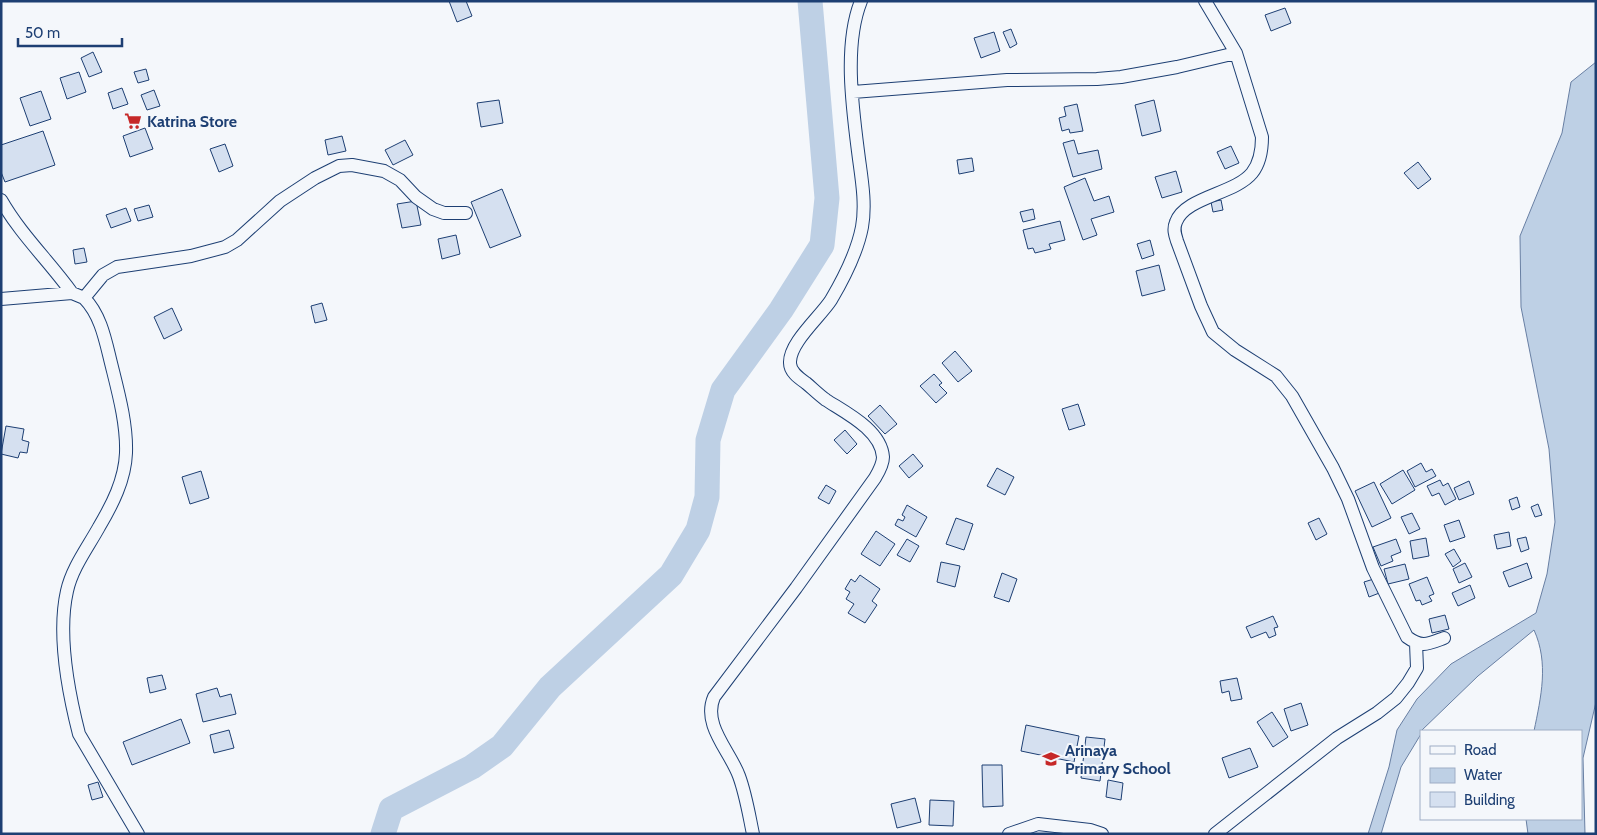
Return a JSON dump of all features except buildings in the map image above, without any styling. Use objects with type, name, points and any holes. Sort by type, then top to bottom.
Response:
[{"type":"street","points":[[753,834],[740,778],[712,719],[714,697],[796,588],[875,478],[883,458],[879,445],[865,426],[826,399],[794,373],[790,364],[791,353],[796,344],[831,300],[852,258],[862,226],[863,205],[851,60],[852,32],[861,1]]},
{"type":"street","points":[[1205,1],[1236,53],[1260,129],[1262,147],[1256,168],[1243,181],[1230,189],[1202,199],[1179,217],[1175,223],[1174,230],[1177,241],[1201,306],[1213,332],[1235,350],[1276,376],[1292,396],[1333,468],[1348,499],[1373,568],[1408,637],[1416,643],[1423,644],[1444,638]]},
{"type":"street","points":[[853,92],[1000,80],[1121,77],[1177,67],[1236,53]]},
{"type":"street","points":[[84,298],[103,275],[117,266],[191,256],[225,247],[237,240],[280,201],[315,178],[339,166],[352,165],[384,171],[400,180],[416,198],[433,209],[444,213],[466,213]]},
{"type":"street","points":[[1,200],[26,238],[72,293]]},
{"type":"street","points":[[1,298],[72,293],[84,298],[98,318],[107,347],[121,408],[126,453],[124,470],[116,496],[72,576],[67,591],[63,628],[66,669],[79,734],[138,834]]},
{"type":"street","points":[[1216,834],[1337,738],[1377,713],[1396,698],[1417,668],[1416,643]]},
{"type":"street","points":[[1008,834],[1038,824],[1090,830],[1102,834]]},
{"type":"water","points":[[1596,62],[1596,702],[1583,758],[1585,834],[1528,834],[1526,820],[1582,820],[1582,730],[1534,730],[1541,693],[1542,667],[1539,642],[1534,630],[1478,676],[1420,730],[1420,736],[1401,767],[1381,834],[1368,834],[1389,767],[1397,730],[1417,699],[1451,664],[1536,613],[1547,574],[1555,522],[1549,449],[1521,307],[1520,236],[1562,133],[1571,82]]},
{"type":"waterway","points":[[383,834],[391,809],[472,767],[502,746],[550,687],[671,575],[698,530],[707,497],[708,440],[723,390],[781,310],[822,245],[827,198],[810,1]]},
{"type":"place","name":"Katrina Store","points":[[133,121]]},
{"type":"place","name":"Arinaya Primary School","points":[[1051,759]]}]
